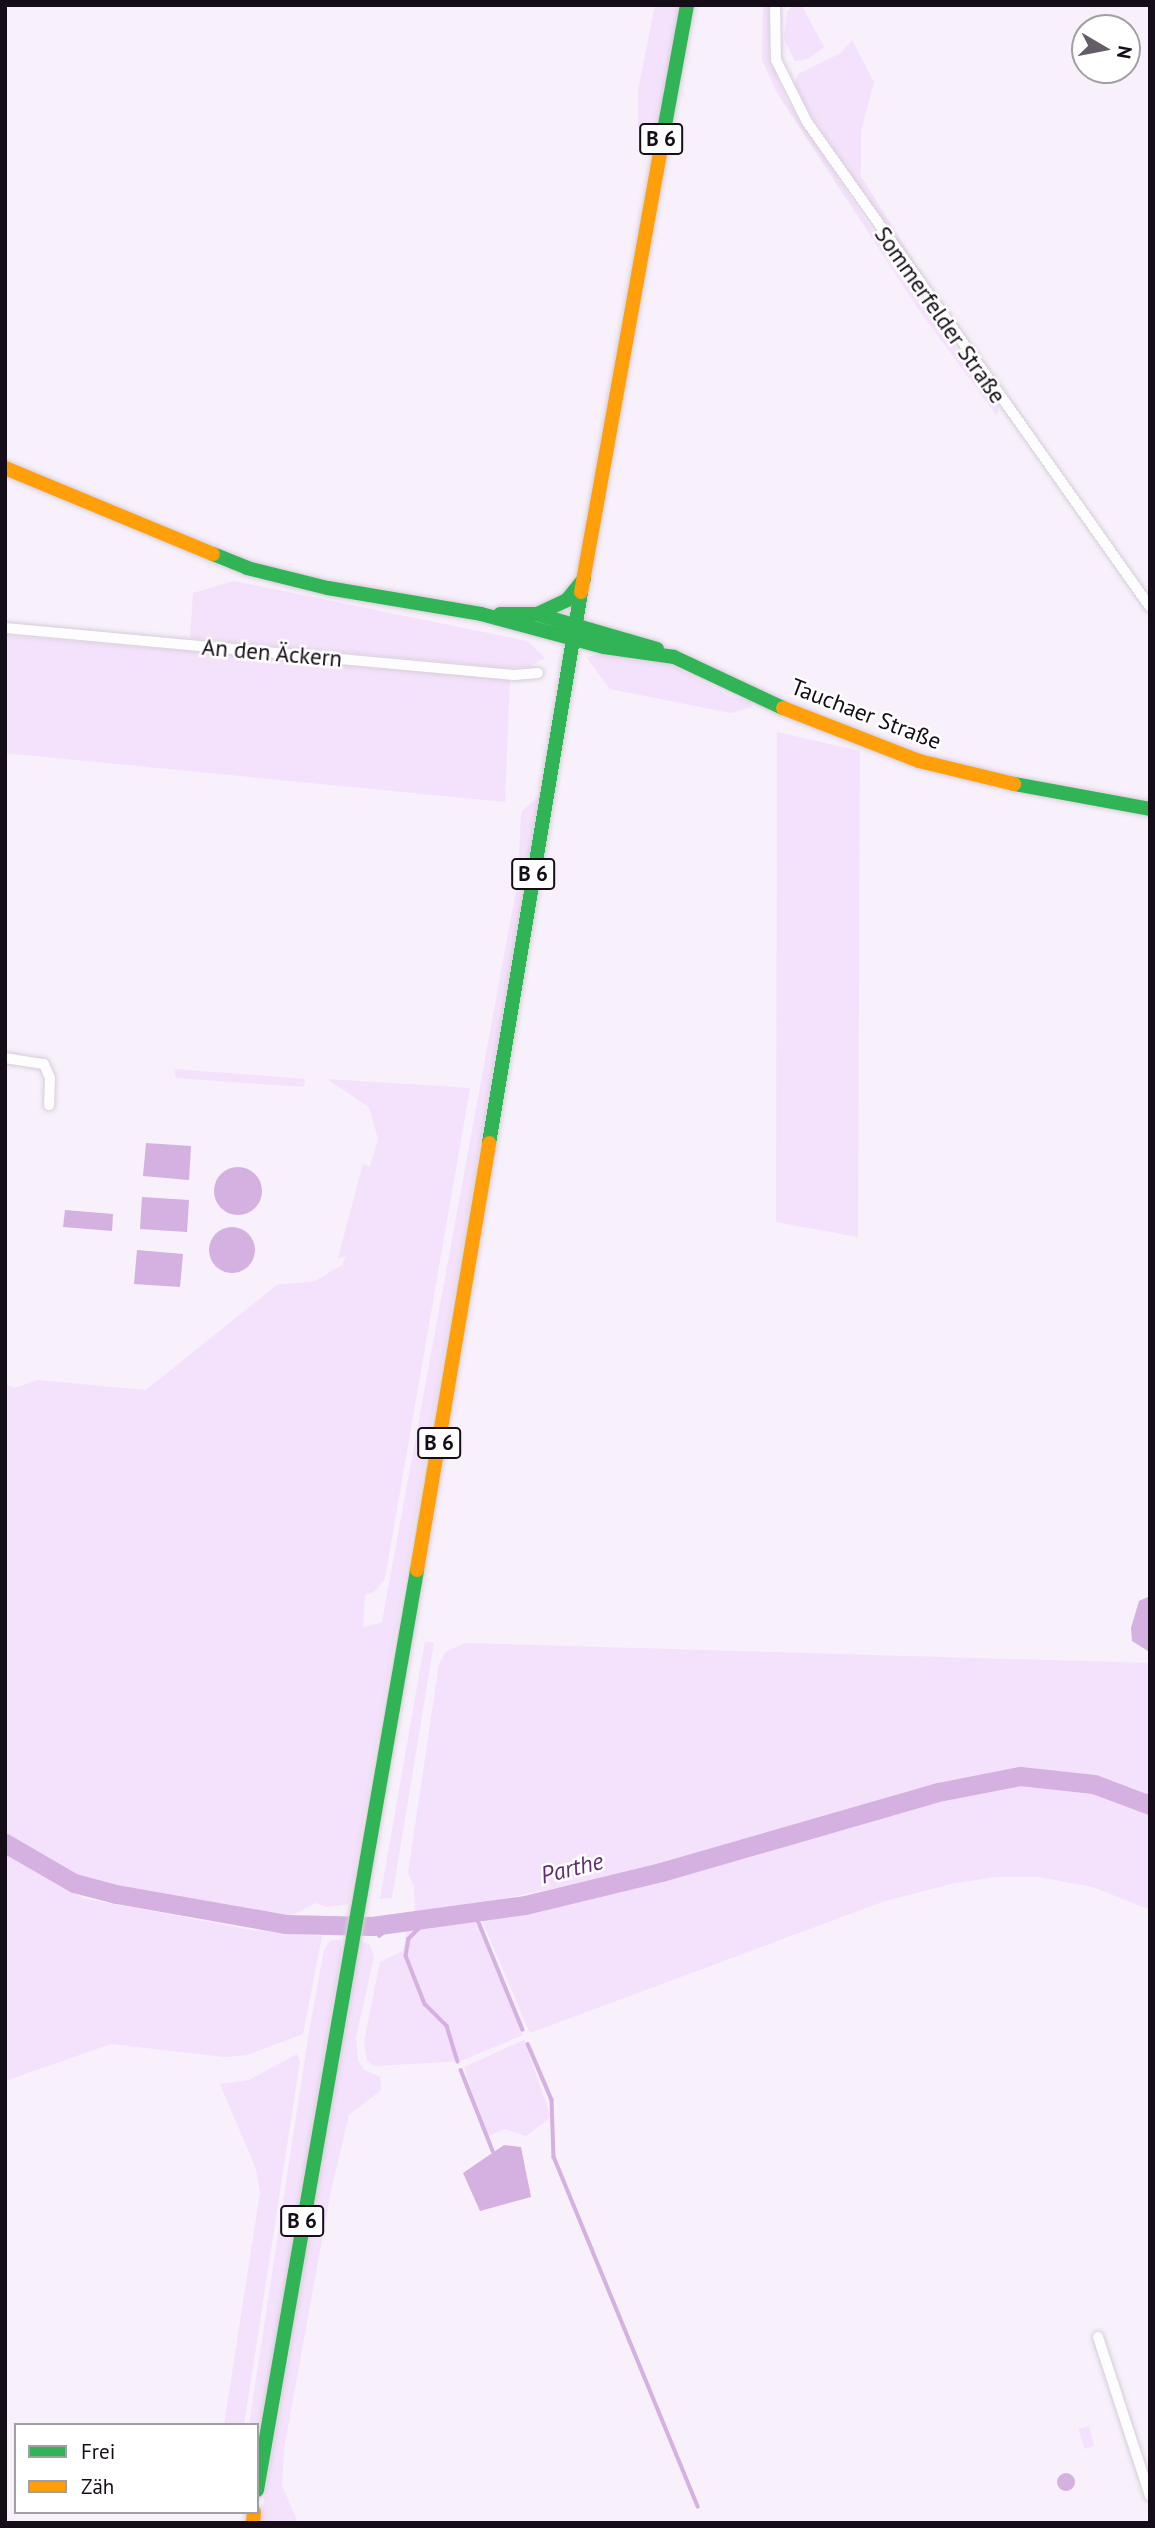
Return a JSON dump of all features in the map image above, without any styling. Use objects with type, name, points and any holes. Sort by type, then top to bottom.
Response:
[{"type":"main road","name":"B 6","points":[[259,2478],[584,579],[687,5]]},
{"type":"main road","points":[[5,468],[247,568],[301,583],[481,614],[536,614],[577,624],[674,657]]},
{"type":"main road","points":[[536,614],[567,600],[584,579]]},
{"type":"main road","name":"Tauchaer Straße","points":[[481,614],[574,639],[674,657],[821,725],[919,761],[1074,798],[1150,809]]},
{"type":"street","name":"Sommerfelder Straße","points":[[775,5],[776,60],[807,122],[1150,607]]},
{"type":"street","name":"An den Äckern","points":[[5,628],[514,675],[538,673]]},
{"type":"street","points":[[5,1058],[44,1064],[50,1078],[49,1105]]},
{"type":"street","points":[[1098,2337],[1146,2471],[1150,2497]]},
{"type":"shaded area","points":[[655,5],[684,5],[653,151],[643,147],[638,125],[638,91]]},
{"type":"shaded area","points":[[763,5],[770,5],[769,56],[785,97],[892,260],[999,407],[997,416],[919,310],[777,93],[762,60]]},
{"type":"shaded area","points":[[793,5],[802,6],[824,47],[808,59],[795,61],[784,39],[787,12]]},
{"type":"shaded area","points":[[852,40],[874,82],[861,131],[861,176],[974,358],[793,89],[798,74],[841,53]]},
{"type":"shaded area","points":[[234,581],[527,641],[545,658],[528,667],[509,668],[190,638],[193,593]]},
{"type":"shaded area","points":[[5,635],[510,680],[505,802],[5,753]]},
{"type":"shaded area","points":[[608,653],[668,663],[729,696],[751,701],[752,707],[731,713],[610,689],[586,657]]},
{"type":"shaded area","points":[[777,732],[860,751],[858,1237],[776,1222]]},
{"type":"shaded area","points":[[540,795],[349,1904],[327,1907],[316,1903],[287,1918],[219,1910],[73,1879],[5,1837],[5,1384],[15,1388],[37,1380],[146,1390],[277,1285],[315,1281],[342,1265],[346,1257],[338,1258],[363,1164],[370,1167],[378,1139],[369,1107],[327,1079],[470,1088],[385,1578],[374,1592],[365,1595],[363,1628],[382,1622],[518,879],[521,812]]},
{"type":"shaded area","points":[[174,1069],[305,1079],[304,1087],[176,1078]]},
{"type":"shaded area","points":[[146,1143],[191,1146],[189,1180],[143,1176]]},
{"type":"shaded area","points":[[238,1167],[255,1174],[262,1191],[255,1208],[238,1215],[221,1208],[214,1191],[221,1174]]},
{"type":"shaded area","points":[[142,1197],[189,1200],[187,1232],[140,1229]]},
{"type":"shaded area","points":[[65,1210],[113,1214],[112,1231],[63,1227]]},
{"type":"shaded area","points":[[232,1227],[248,1234],[255,1250],[248,1266],[232,1273],[216,1266],[209,1250],[216,1234]]},
{"type":"shaded area","points":[[137,1250],[183,1254],[180,1287],[134,1284]]},
{"type":"shaded area","points":[[1150,1596],[1148,1651],[1132,1641],[1131,1628],[1139,1601]]},
{"type":"shaded area","points":[[425,1641],[434,1643],[392,1898],[380,1899]]},
{"type":"shaded area","points":[[465,1643],[1150,1663],[1150,1797],[1066,1776],[1009,1772],[944,1785],[675,1863],[415,1917],[414,1887],[408,1873],[439,1664],[446,1652]]},
{"type":"shaded area","points":[[1019,1782],[1098,1792],[1150,1808],[1150,1910],[1093,1887],[1038,1877],[996,1877],[955,1883],[885,1901],[530,2033],[481,1918]]},
{"type":"shaded area","points":[[5,1854],[82,1898],[251,1930],[322,1936],[303,2034],[247,2055],[225,2057],[111,2044],[5,2081]]},
{"type":"shaded area","points":[[475,1919],[523,2035],[461,2061],[374,2066],[367,2060],[364,2042],[380,1962],[403,1951],[407,1929]]},
{"type":"shaded area","points":[[341,1939],[341,1955],[259,2439],[259,2423],[249,2423],[309,2032],[324,1950],[330,1941]]},
{"type":"shaded area","points":[[359,1940],[370,1945],[374,1957],[356,2037],[358,2060],[364,2070],[380,2077],[381,2090],[349,2115],[331,2190],[284,2449],[282,2486],[298,2523],[260,2523]]},
{"type":"shaded area","points":[[524,2040],[551,2117],[526,2136],[505,2129],[486,2137],[464,2067]]},
{"type":"shaded area","points":[[297,2054],[300,2061],[244,2423],[224,2423],[260,2193],[256,2169],[220,2084],[249,2080]]},
{"type":"shaded area","points":[[504,2145],[521,2147],[531,2197],[480,2211],[463,2173]]},
{"type":"shaded area","points":[[1089,2426],[1094,2446],[1085,2449],[1078,2429]]},
{"type":"shaded area","points":[[1066,2473],[1072,2476],[1075,2482],[1072,2488],[1066,2491],[1060,2488],[1057,2482],[1060,2476]]},
{"type":"waterway","name":"Parthe","points":[[5,1843],[74,1883],[116,1894],[286,1924],[372,1926],[525,1905],[661,1872],[938,1792],[1020,1776],[1094,1784],[1150,1805]]},
{"type":"waterway","points":[[475,1913],[523,2030]]},
{"type":"waterway","points":[[428,1920],[409,1939],[406,1956],[425,2004],[447,2026],[458,2061]]},
{"type":"waterway","points":[[379,1936],[396,1923]]},
{"type":"waterway","points":[[528,2044],[552,2100],[554,2157],[698,2507]]},
{"type":"waterway","points":[[461,2070],[493,2151]]},
{"type":"traffic: fast","points":[[663,136],[687,5]]},
{"type":"traffic: fast","points":[[213,554],[247,568],[328,588],[481,614],[604,647],[674,657],[783,708]]},
{"type":"traffic: fast","points":[[537,614],[567,600],[584,579]]},
{"type":"traffic: fast","points":[[489,1143],[581,592]]},
{"type":"traffic: fast","points":[[500,614],[536,614],[657,649]]},
{"type":"traffic: fast","points":[[1014,784],[1150,809]]},
{"type":"traffic: fast","points":[[259,2478],[417,1570]]},
{"type":"traffic: slow","points":[[581,592],[663,136]]},
{"type":"traffic: slow","points":[[5,468],[213,554]]},
{"type":"traffic: slow","points":[[783,708],[919,761],[1014,784]]},
{"type":"traffic: slow","points":[[417,1570],[489,1143]]},
{"type":"traffic: slow","points":[[253,2523],[254,2514]]}]
